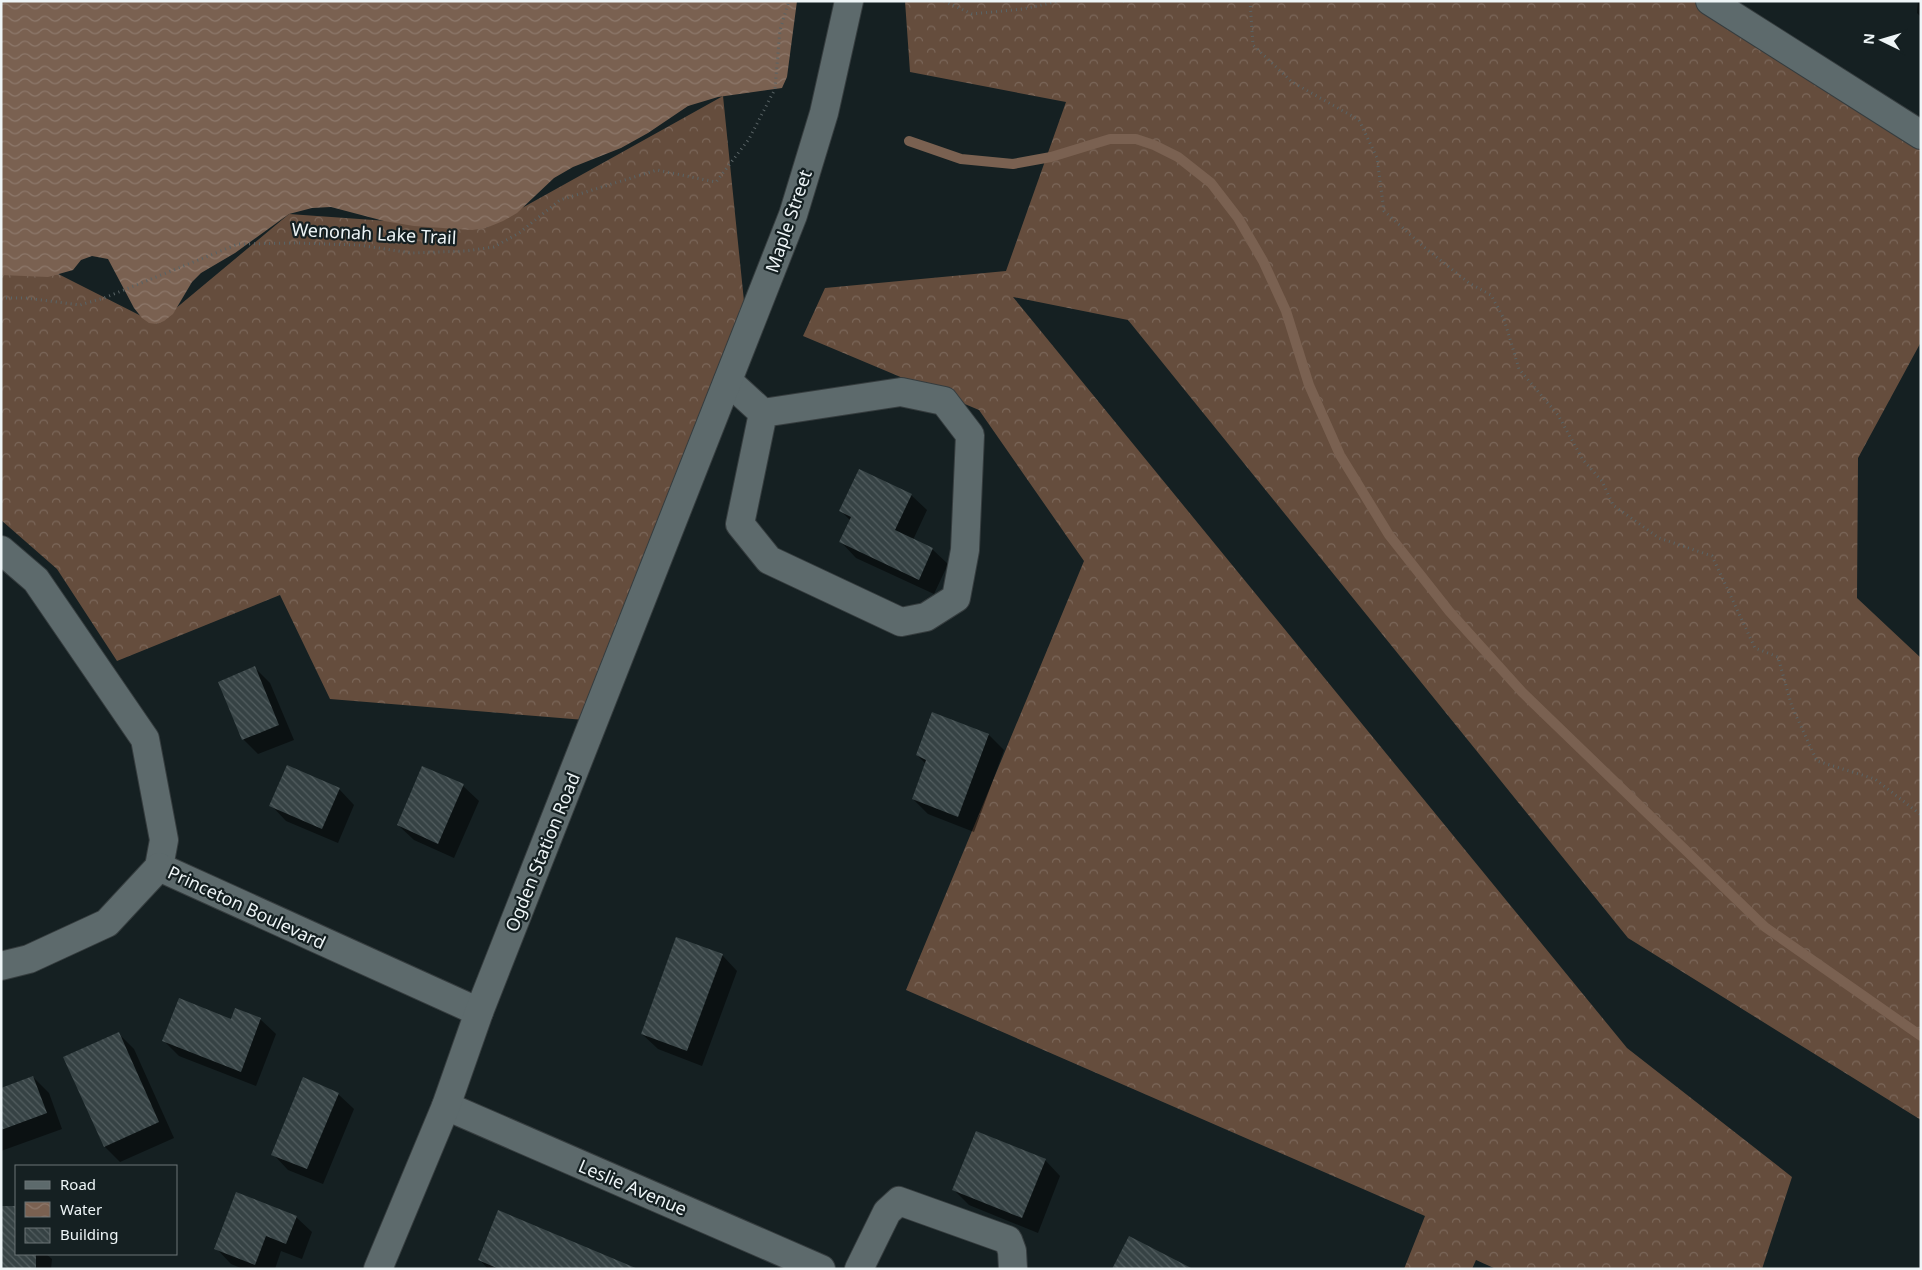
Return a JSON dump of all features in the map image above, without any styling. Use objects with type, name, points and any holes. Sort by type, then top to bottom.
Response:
[{"type":"street","name":"Maple Street","points":[[707,435],[793,215],[824,113],[849,1]]},
{"type":"street","points":[[1710,1],[1921,134]]},
{"type":"street","points":[[728,381],[763,413]]},
{"type":"street","points":[[900,392],[944,401],[970,435],[965,550],[956,598],[926,617],[901,622],[769,560],[740,524],[763,413],[900,392]]},
{"type":"street","name":"Ogden Station Road","points":[[378,1269],[446,1106],[479,1012],[707,435]]},
{"type":"street","name":"Princeton Boulevard","points":[[1,550],[36,580],[145,739],[164,840],[159,867],[479,1012]]},
{"type":"street","points":[[1,966],[29,959],[107,923],[159,867]]},
{"type":"street","name":"Leslie Avenue","points":[[446,1106],[821,1269]]},
{"type":"street","points":[[859,1269],[886,1212],[899,1201],[1008,1240],[1012,1251],[1013,1269]]},
{"type":"path","name":"Wenonah Lake Trail","points":[[1,298],[26,298],[80,306],[238,244],[359,245],[411,252],[466,251],[494,247],[519,233],[560,200],[657,170],[716,182],[750,139],[775,89],[780,30],[789,1]]},
{"type":"path","points":[[944,1],[972,14],[1023,9],[1060,1]]},
{"type":"path","points":[[1251,1],[1253,45],[1292,82],[1359,120],[1377,158],[1384,210],[1469,284],[1492,295],[1504,319],[1519,369],[1558,415],[1583,460],[1602,481],[1613,505],[1659,538],[1712,556],[1755,648],[1778,656],[1792,707],[1817,762],[1875,779],[1921,815]]},
{"type":"green space","points":[[905,1],[1714,1],[1921,141],[1921,342],[1858,458],[1857,598],[1921,658],[1921,1120],[1628,938],[1128,320],[1013,297],[1627,1048],[1792,1177],[1762,1269],[1496,1269],[1476,1260],[1472,1269],[1404,1269],[1425,1216],[906,990],[1084,561],[979,410],[803,336],[825,288],[1006,271],[1066,102],[910,72]]},
{"type":"green space","points":[[723,96],[745,311],[585,720],[330,699],[280,595],[117,661],[57,569],[1,520],[1,245],[157,324],[289,214],[486,228]]},
{"type":"water","points":[[1,1],[797,1],[787,77],[782,88],[718,97],[688,106],[648,133],[621,148],[573,167],[554,178],[517,213],[486,228],[472,230],[414,226],[384,221],[331,207],[312,208],[289,214],[235,253],[201,273],[192,282],[173,314],[157,324],[149,323],[134,308],[108,259],[92,256],[81,260],[73,270],[48,277],[1,275]]},
{"type":"building","points":[[859,469],[912,494],[895,530],[933,548],[919,580],[839,542],[851,517],[839,511]]},
{"type":"building","points":[[255,666],[279,725],[242,740],[218,682]]},
{"type":"building","points":[[932,712],[989,734],[958,817],[912,799],[926,760],[916,755]]},
{"type":"building","points":[[287,765],[340,788],[322,829],[269,806]]},
{"type":"building","points":[[422,766],[464,784],[438,844],[397,825]]},
{"type":"building","points":[[676,937],[723,954],[687,1051],[641,1034]]},
{"type":"building","points":[[179,998],[231,1019],[235,1008],[261,1018],[241,1072],[162,1041]]},
{"type":"building","points":[[119,1032],[159,1122],[104,1147],[63,1057]]},
{"type":"building","points":[[33,1076],[47,1113],[1,1130],[1,1088]]},
{"type":"building","points":[[303,1077],[339,1093],[307,1169],[271,1155]]},
{"type":"building","points":[[976,1131],[1046,1159],[1022,1218],[952,1190]]},
{"type":"building","points":[[236,1192],[297,1216],[286,1244],[266,1236],[255,1265],[214,1249]]},
{"type":"building","points":[[1,1206],[15,1206],[15,1255],[36,1255],[36,1269],[1,1268]]},
{"type":"building","points":[[498,1210],[638,1269],[499,1269],[478,1260]]},
{"type":"building","points":[[1129,1236],[1193,1269],[1112,1269]]},
{"type":"waterway","points":[[909,141],[961,159],[1013,164],[1051,157],[1110,139],[1136,139],[1154,145],[1178,157],[1211,183],[1238,218],[1263,261],[1286,311],[1309,385],[1340,455],[1389,535],[1449,611],[1522,692],[1765,927],[1921,1036]]}]
